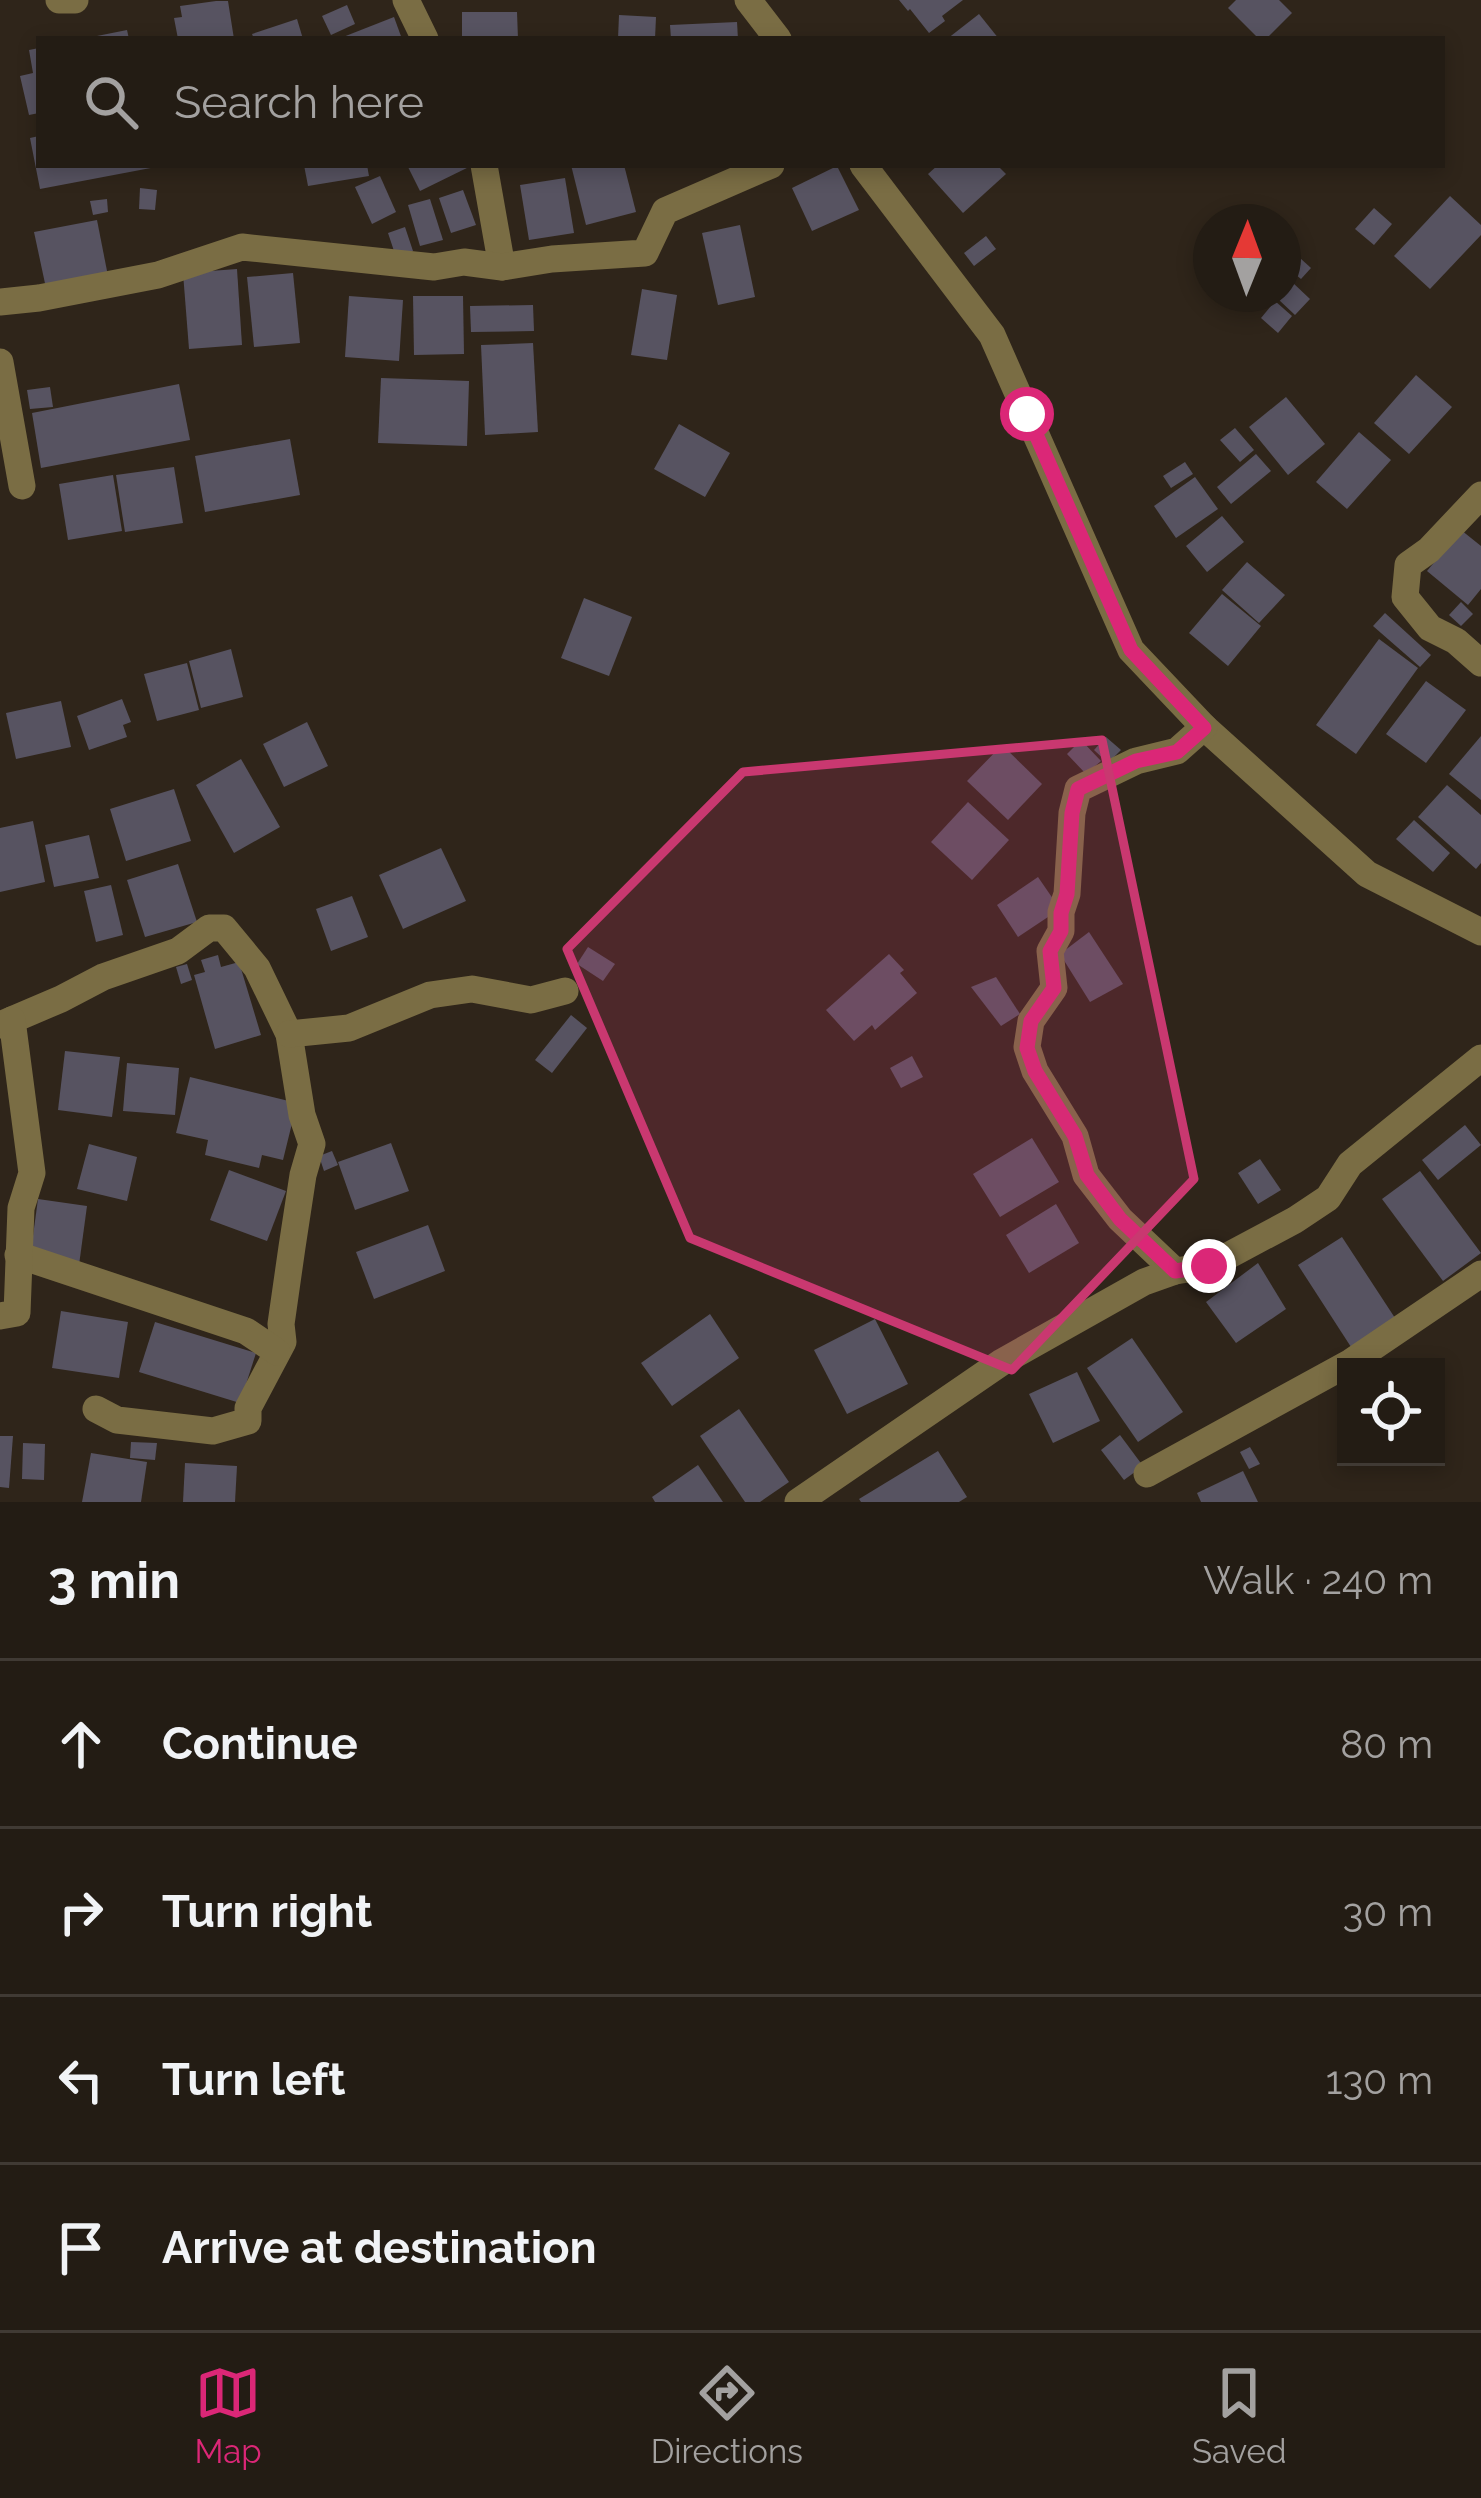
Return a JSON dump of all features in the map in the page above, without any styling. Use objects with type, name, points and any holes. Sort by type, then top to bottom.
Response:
[{"type":"street","points":[[59,0],[75,0]]},
{"type":"street","points":[[406,0],[424,36]]},
{"type":"street","points":[[748,0],[776,36]]},
{"type":"street","points":[[485,168],[502,267]]},
{"type":"street","points":[[0,302],[158,275],[242,247],[434,267],[464,262],[502,267],[645,253],[665,212],[764,168]]},
{"type":"street","points":[[865,168],[992,335],[1131,650],[1204,728],[1367,874],[1481,932]]},
{"type":"street","points":[[0,362],[22,486]]},
{"type":"street","points":[[1481,495],[1429,550],[1408,565],[1406,597],[1430,628],[1456,641],[1481,663]]},
{"type":"street","points":[[1175,1271],[1120,1219],[1087,1175],[1075,1136],[1035,1071],[1027,1048],[1031,1021],[1054,988],[1050,951],[1061,931],[1078,789],[1136,761],[1177,752],[1204,728]]},
{"type":"street","points":[[0,1316],[17,1313],[21,1208],[32,1173],[14,1123],[6,1022],[103,977],[178,951],[209,928],[224,928],[257,968],[289,1034],[302,1115],[312,1144],[303,1175],[281,1324],[283,1342],[248,1408],[248,1421],[213,1431],[117,1420],[96,1409]]},
{"type":"street","points":[[289,1034],[349,1028],[430,995],[472,989],[531,1000],[565,992]]},
{"type":"street","points":[[798,1502],[1002,1362],[1144,1282],[1209,1266],[1295,1220],[1328,1198],[1350,1164],[1481,1058]]},
{"type":"street","points":[[19,1255],[246,1331],[277,1352]]},
{"type":"street","points":[[1147,1474],[1351,1363],[1481,1274]]},
{"type":"highlighted area","points":[[1102,740],[1194,1179],[1012,1370],[690,1238],[567,949],[743,772]]},
{"type":"building","points":[[899,0],[963,0],[929,33]]},
{"type":"building","points":[[1236,0],[1279,0],[1292,13],[1269,36],[1256,36],[1228,8]]},
{"type":"building","points":[[228,1],[234,36],[177,36],[174,18],[182,17],[180,6]]},
{"type":"building","points":[[347,5],[355,24],[331,35],[322,16]]},
{"type":"building","points":[[462,12],[517,12],[518,36],[462,36]]},
{"type":"building","points":[[979,14],[997,36],[951,36]]},
{"type":"building","points":[[619,15],[656,17],[655,36],[618,36]]},
{"type":"building","points":[[394,17],[401,36],[346,36]]},
{"type":"building","points":[[297,19],[302,36],[253,36]]},
{"type":"building","points":[[737,22],[738,36],[671,36],[670,25]]},
{"type":"building","points":[[127,30],[128,36],[97,36]]},
{"type":"building","points":[[36,49],[36,114],[29,115],[20,76],[33,73],[29,50]]},
{"type":"building","points":[[36,137],[36,168],[151,168],[40,189],[30,138]]},
{"type":"building","points":[[305,168],[368,168],[369,176],[308,186]]},
{"type":"building","points":[[408,168],[467,168],[420,191]]},
{"type":"building","points":[[572,168],[625,168],[636,212],[586,225]]},
{"type":"building","points":[[838,168],[859,210],[812,231],[792,188]]},
{"type":"building","points":[[935,168],[1000,168],[1006,174],[963,213],[928,174]]},
{"type":"building","points":[[380,176],[396,212],[372,224],[355,187]]},
{"type":"building","points":[[565,178],[574,233],[529,240],[520,185]]},
{"type":"building","points":[[140,188],[157,190],[155,210],[139,209]]},
{"type":"building","points":[[463,190],[476,225],[451,233],[439,198]]},
{"type":"building","points":[[1450,196],[1481,225],[1481,235],[1430,289],[1394,256]]},
{"type":"building","points":[[107,199],[108,212],[93,215],[90,201]]},
{"type":"building","points":[[430,199],[443,240],[420,246],[408,205]]},
{"type":"building","points":[[1374,208],[1392,224],[1374,245],[1355,229]]},
{"type":"building","points":[[97,220],[108,276],[46,288],[34,232]]},
{"type":"building","points":[[740,225],[755,297],[718,305],[702,233]]},
{"type":"building","points":[[405,227],[413,251],[396,257],[388,233]]},
{"type":"building","points":[[986,236],[996,249],[974,266],[964,253]]},
{"type":"building","points":[[1301,259],[1311,268],[1301,279]]},
{"type":"building","points":[[237,269],[242,345],[189,349],[183,273]]},
{"type":"building","points":[[293,273],[300,343],[254,347],[247,277]]},
{"type":"building","points":[[642,289],[677,295],[667,360],[631,355]]},
{"type":"building","points":[[349,296],[403,300],[399,361],[345,357]]},
{"type":"building","points":[[413,296],[463,296],[464,354],[414,355]]},
{"type":"building","points":[[533,305],[534,331],[471,332],[470,306]]},
{"type":"building","points":[[1266,312],[1292,316],[1278,333],[1261,318]]},
{"type":"building","points":[[533,343],[538,432],[485,435],[481,345]]},
{"type":"building","points":[[1416,375],[1452,407],[1409,454],[1374,423]]},
{"type":"building","points":[[381,378],[469,381],[467,446],[378,443]]},
{"type":"building","points":[[179,384],[190,440],[41,468],[32,413]]},
{"type":"building","points":[[50,387],[53,407],[30,409],[27,390]]},
{"type":"building","points":[[1286,397],[1325,444],[1288,475],[1249,427]]},
{"type":"building","points":[[679,424],[730,453],[705,497],[654,469]]},
{"type":"building","points":[[1235,428],[1254,450],[1240,462],[1220,440]]},
{"type":"building","points":[[1359,432],[1391,460],[1347,509],[1316,482]]},
{"type":"building","points":[[290,439],[300,495],[205,512],[195,456]]},
{"type":"building","points":[[1256,454],[1271,471],[1231,504],[1217,487]]},
{"type":"building","points":[[1185,462],[1193,474],[1171,488],[1163,476]]},
{"type":"building","points":[[174,467],[183,523],[125,532],[116,475]]},
{"type":"building","points":[[113,475],[122,531],[68,540],[59,484]]},
{"type":"building","points":[[1195,477],[1218,509],[1176,538],[1154,506]]},
{"type":"building","points":[[1222,516],[1244,542],[1207,572],[1186,546]]},
{"type":"building","points":[[1461,530],[1481,546],[1481,589],[1468,605],[1427,571]]},
{"type":"building","points":[[1247,562],[1285,595],[1259,623],[1222,590]]},
{"type":"building","points":[[1222,594],[1261,626],[1228,666],[1189,633]]},
{"type":"building","points":[[584,598],[632,617],[609,676],[561,658]]},
{"type":"building","points":[[1461,602],[1473,614],[1461,626],[1449,615]]},
{"type":"building","points":[[1385,613],[1431,655],[1420,667],[1373,626]]},
{"type":"building","points":[[1379,639],[1418,668],[1356,754],[1316,725]]},
{"type":"building","points":[[231,649],[243,697],[201,708],[189,661]]},
{"type":"building","points":[[187,663],[199,710],[157,721],[144,674]]},
{"type":"building","points":[[1426,681],[1466,710],[1426,763],[1386,734]]},
{"type":"building","points":[[122,699],[131,722],[123,725],[127,737],[89,750],[77,716]]},
{"type":"building","points":[[61,701],[71,747],[16,759],[6,713]]},
{"type":"building","points":[[307,722],[328,766],[284,787],[263,744]]},
{"type":"building","points":[[1481,736],[1481,800],[1449,774]]},
{"type":"building","points":[[1106,737],[1121,750],[1108,763],[1094,750]]},
{"type":"building","points":[[1081,740],[1101,761],[1086,774],[1067,754]]},
{"type":"building","points":[[1002,745],[1042,784],[1008,820],[967,781]]},
{"type":"building","points":[[241,759],[280,827],[234,853],[196,785]]},
{"type":"building","points":[[1447,785],[1481,815],[1481,863],[1476,869],[1418,817]]},
{"type":"building","points":[[174,789],[191,841],[126,861],[110,809]]},
{"type":"building","points":[[968,802],[1009,840],[972,880],[931,842]]},
{"type":"building","points":[[1414,820],[1450,853],[1433,872],[1396,839]]},
{"type":"building","points":[[33,821],[45,882],[0,892],[0,828]]},
{"type":"building","points":[[89,835],[99,878],[54,887],[45,845]]},
{"type":"building","points":[[441,848],[466,901],[403,929],[379,875]]},
{"type":"building","points":[[178,864],[197,922],[145,937],[127,880]]},
{"type":"building","points":[[1038,877],[1060,909],[1018,937],[997,905]]},
{"type":"building","points":[[111,885],[123,935],[96,942],[84,891]]},
{"type":"building","points":[[352,896],[368,937],[331,951],[316,909]]},
{"type":"building","points":[[1089,932],[1123,984],[1090,1002],[1060,954]]},
{"type":"building","points":[[588,947],[615,964],[603,981],[577,964]]},
{"type":"building","points":[[889,954],[917,993],[875,1030],[872,1025],[854,1041],[826,1010]]},
{"type":"building","points":[[218,955],[221,967],[239,962],[261,1035],[215,1049],[194,975],[205,972],[201,960]]},
{"type":"building","points":[[187,964],[192,980],[181,984],[176,967]]},
{"type":"building","points":[[996,977],[1020,1014],[1001,1026],[971,987]]},
{"type":"building","points":[[571,1015],[587,1028],[552,1073],[535,1060]]},
{"type":"building","points":[[65,1051],[120,1057],[112,1117],[58,1110]]},
{"type":"building","points":[[912,1056],[923,1077],[901,1088],[890,1068]]},
{"type":"building","points":[[127,1063],[179,1068],[175,1115],[123,1111]]},
{"type":"building","points":[[190,1077],[297,1103],[283,1160],[262,1155],[259,1168],[205,1155],[208,1140],[176,1133]]},
{"type":"building","points":[[1465,1125],[1481,1145],[1438,1180],[1422,1160]]},
{"type":"building","points":[[1032,1138],[1059,1182],[1000,1217],[973,1174]]},
{"type":"building","points":[[391,1143],[409,1191],[355,1210],[338,1162]]},
{"type":"building","points":[[89,1144],[137,1157],[127,1201],[77,1189]]},
{"type":"building","points":[[332,1151],[338,1165],[324,1171],[319,1156]]},
{"type":"building","points":[[1260,1159],[1281,1190],[1258,1204],[1238,1173]]},
{"type":"building","points":[[229,1170],[286,1191],[267,1241],[210,1220]]},
{"type":"building","points":[[1420,1171],[1481,1253],[1443,1281],[1382,1199]]},
{"type":"building","points":[[38,1199],[87,1206],[79,1265],[30,1258]]},
{"type":"building","points":[[1056,1204],[1079,1243],[1029,1273],[1006,1235]]},
{"type":"building","points":[[428,1225],[445,1271],[374,1299],[356,1252]]},
{"type":"building","points":[[1342,1237],[1395,1318],[1351,1347],[1298,1265]]},
{"type":"building","points":[[1258,1263],[1286,1309],[1236,1343],[1206,1302]]},
{"type":"building","points":[[61,1311],[128,1322],[119,1378],[52,1368]]},
{"type":"building","points":[[710,1314],[739,1358],[672,1406],[641,1363]]},
{"type":"building","points":[[875,1319],[908,1384],[847,1414],[814,1350]]},
{"type":"building","points":[[155,1322],[256,1353],[240,1403],[139,1372]]},
{"type":"building","points":[[1132,1338],[1183,1412],[1138,1442],[1087,1368]]},
{"type":"building","points":[[1077,1372],[1100,1421],[1053,1443],[1029,1394]]},
{"type":"building","points":[[739,1409],[789,1482],[760,1502],[745,1502],[700,1436]]},
{"type":"building","points":[[1120,1435],[1143,1466],[1124,1480],[1101,1450]]},
{"type":"building","points":[[0,1436],[13,1436],[9,1488],[0,1487]]},
{"type":"building","points":[[131,1442],[157,1443],[155,1460],[130,1458]]},
{"type":"building","points":[[23,1443],[45,1444],[44,1480],[22,1479]]},
{"type":"building","points":[[1250,1447],[1260,1464],[1249,1469],[1240,1452]]},
{"type":"building","points":[[938,1451],[967,1497],[959,1502],[859,1499]]},
{"type":"building","points":[[91,1453],[147,1462],[141,1502],[82,1502]]},
{"type":"building","points":[[185,1463],[237,1466],[235,1502],[183,1502]]},
{"type":"building","points":[[698,1465],[723,1502],[655,1502],[652,1497]]},
{"type":"building","points":[[1243,1471],[1258,1502],[1201,1502],[1197,1493]]},
{"type":"route","points":[[1027,414],[1131,650],[1204,728],[1177,752],[1136,761],[1078,789],[1061,931],[1050,951],[1054,988],[1031,1021],[1027,1048],[1035,1071],[1075,1136],[1087,1175],[1120,1219],[1175,1271],[1209,1266]]}]
